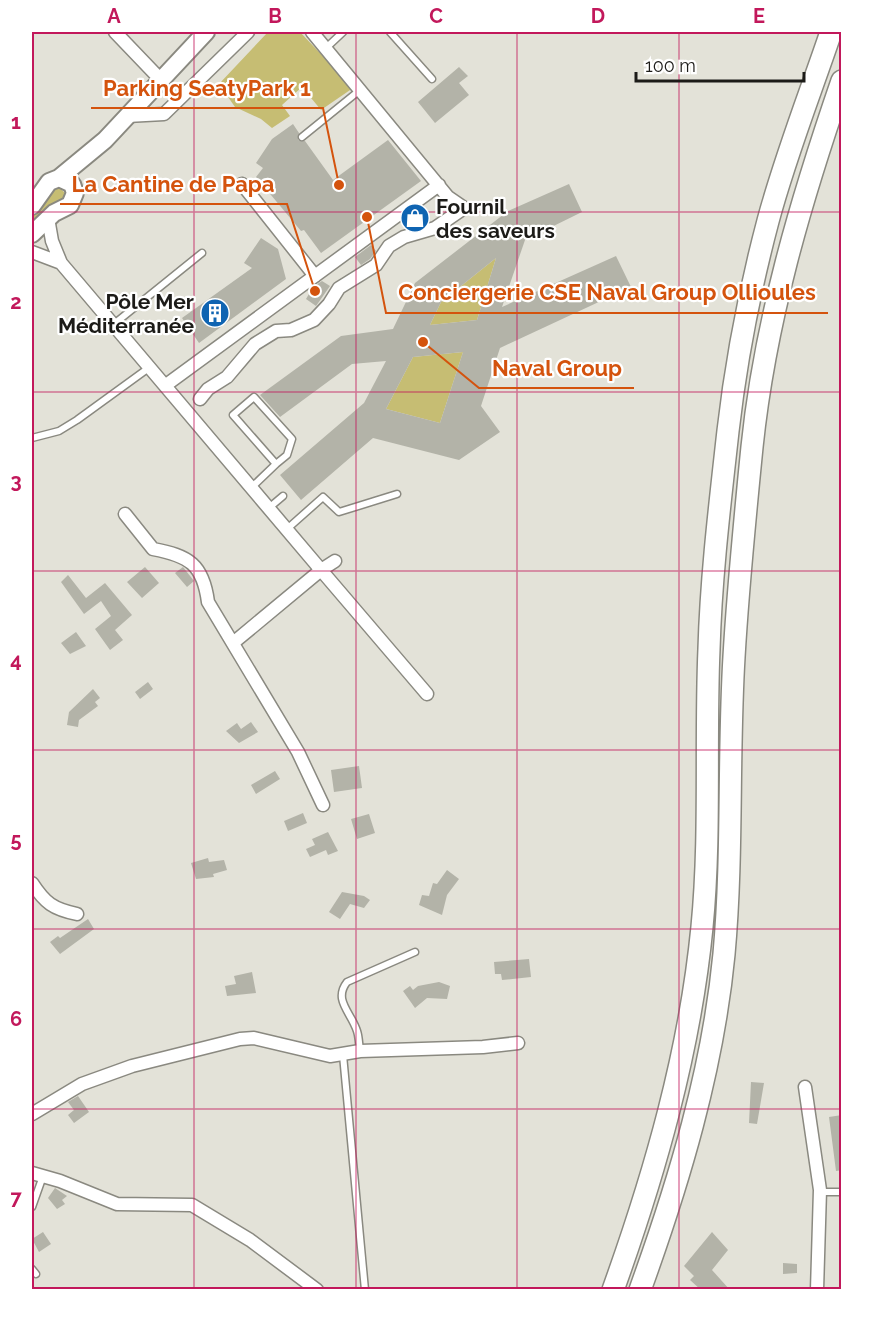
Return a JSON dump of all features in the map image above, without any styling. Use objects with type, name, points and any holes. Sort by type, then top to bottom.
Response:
[{"type":"highway","points":[[613,1290],[639,1218],[659,1147],[681,1061],[693,997],[702,925],[709,646],[728,428],[745,328],[768,221],[831,32]]},
{"type":"highway","points":[[640,1290],[668,1213],[693,1125],[712,1036],[724,956],[734,658],[759,392],[791,237],[842,81]]},
{"type":"main road","points":[[32,206],[49,182],[59,178],[105,140],[206,32]]},
{"type":"main road","points":[[32,234],[48,218],[70,205],[74,189],[105,140]]},
{"type":"main road","points":[[59,178],[69,181],[74,189]]},
{"type":"street","points":[[115,32],[160,79]]},
{"type":"street","points":[[127,116],[154,117],[164,114],[248,32]]},
{"type":"street","points":[[200,399],[208,389],[228,377],[255,345],[276,332],[291,330],[314,320],[329,304],[339,288],[376,265],[389,246],[404,237],[435,228],[464,207],[448,197],[312,32]]},
{"type":"street","points":[[242,184],[315,276]]},
{"type":"street","points":[[165,384],[439,185]]},
{"type":"street","points":[[48,218],[52,241],[61,263],[427,694]]},
{"type":"street","points":[[32,252],[61,263]]},
{"type":"street","points":[[125,514],[153,549],[179,554],[194,564],[205,582],[208,602],[298,752],[323,805]]},
{"type":"street","points":[[233,643],[335,561]]},
{"type":"street","points":[[32,883],[40,896],[56,910],[77,914]]},
{"type":"street","points":[[32,1114],[82,1084],[132,1065],[240,1039],[254,1038],[330,1056],[360,1051],[483,1047],[518,1043]]},
{"type":"street","points":[[805,1087],[820,1192],[817,1290]]},
{"type":"street","points":[[37,1174],[90,1190],[117,1204],[192,1205],[250,1240],[317,1290]]},
{"type":"lane","points":[[326,48],[343,32]]},
{"type":"lane","points":[[390,32],[432,79]]},
{"type":"lane","points":[[302,137],[360,89]]},
{"type":"lane","points":[[114,324],[202,253]]},
{"type":"lane","points":[[32,438],[59,431],[150,366]]},
{"type":"lane","points":[[252,487],[287,455],[292,439],[254,397],[233,415],[276,464]]},
{"type":"lane","points":[[288,529],[324,497],[339,512],[397,494]]},
{"type":"lane","points":[[270,507],[283,496]]},
{"type":"lane","points":[[360,1051],[358,1032],[340,997],[342,989],[347,982],[416,952]]},
{"type":"lane","points":[[343,1055],[365,1290]]},
{"type":"lane","points":[[32,1207],[37,1174]]},
{"type":"lane","points":[[820,1192],[842,1192]]},
{"type":"shaded area","points":[[268,32],[300,32],[353,88],[321,110],[302,87],[282,105],[290,116],[272,128],[261,119],[235,107],[219,84]]},
{"type":"shaded area","points":[[59,187],[66,194],[63,202],[32,228],[32,214],[47,200],[51,190]]},
{"type":"shaded area","points":[[496,258],[477,320],[430,325],[441,302]]},
{"type":"shaded area","points":[[463,352],[440,423],[386,409],[413,357]]},
{"type":"building","points":[[459,67],[468,76],[459,83],[469,95],[435,123],[418,102]]},
{"type":"building","points":[[293,124],[299,133],[298,140],[305,141],[333,180],[388,140],[421,181],[321,253],[304,230],[301,231],[256,177],[263,168],[256,163],[272,139]]},
{"type":"building","points":[[569,184],[582,212],[525,240],[502,307],[616,256],[631,287],[500,348],[481,406],[500,432],[459,460],[373,438],[301,500],[280,475],[364,403],[386,361],[352,364],[280,417],[260,395],[341,336],[393,329],[415,283],[508,211]],"holes":[[[496,258],[477,320],[430,325],[441,302]],[[463,352],[440,423],[386,409],[413,357]]]},
{"type":"building","points":[[427,212],[429,221],[406,228],[404,221]]},
{"type":"building","points":[[261,238],[278,249],[286,279],[199,343],[182,318],[252,268],[244,263]]},
{"type":"building","points":[[371,245],[376,251],[361,265],[355,257]]},
{"type":"building","points":[[322,281],[330,286],[316,306],[306,299],[313,287]]},
{"type":"building","points":[[145,567],[159,583],[142,598],[127,582]]},
{"type":"building","points":[[183,567],[194,581],[187,587],[175,573]]},
{"type":"building","points":[[68,575],[86,598],[105,583],[132,615],[115,630],[123,640],[110,650],[95,629],[111,616],[101,601],[84,614],[61,582]]},
{"type":"building","points":[[76,632],[86,646],[70,654],[61,643]]},
{"type":"building","points":[[148,682],[153,689],[140,699],[135,692]]},
{"type":"building","points":[[93,689],[100,698],[95,702],[98,706],[79,720],[78,727],[67,725],[69,712]]},
{"type":"building","points":[[251,722],[258,732],[239,743],[226,731],[237,723],[241,729]]},
{"type":"building","points":[[359,766],[362,788],[334,792],[331,770]]},
{"type":"building","points":[[275,771],[280,779],[256,794],[251,785]]},
{"type":"building","points":[[303,813],[307,823],[288,831],[284,821]]},
{"type":"building","points":[[369,814],[375,833],[357,839],[351,819]]},
{"type":"building","points":[[328,832],[338,851],[328,855],[326,850],[310,857],[306,849],[315,845],[312,839]]},
{"type":"building","points":[[208,858],[209,862],[224,860],[227,870],[213,874],[214,877],[196,879],[191,863]]},
{"type":"building","points":[[447,870],[459,879],[447,895],[442,915],[419,905],[422,895],[429,896],[433,883],[437,884]]},
{"type":"building","points":[[342,892],[364,896],[370,900],[364,908],[350,904],[340,919],[329,912]]},
{"type":"building","points":[[88,919],[94,929],[60,954],[50,942]]},
{"type":"building","points":[[529,959],[531,977],[502,980],[501,974],[495,974],[494,962]]},
{"type":"building","points":[[252,972],[256,993],[227,996],[225,986],[236,984],[234,976]]},
{"type":"building","points":[[439,982],[450,986],[447,999],[427,998],[415,1008],[403,991],[410,986],[413,990],[418,986]]},
{"type":"building","points":[[751,1082],[764,1083],[757,1124],[749,1123]]},
{"type":"building","points":[[78,1096],[89,1112],[74,1123],[68,1115],[74,1110],[68,1102]]},
{"type":"building","points":[[842,1115],[842,1170],[836,1171],[829,1117]]},
{"type":"building","points":[[55,1188],[67,1196],[62,1200],[65,1204],[57,1209],[48,1198]]},
{"type":"building","points":[[43,1232],[51,1244],[39,1252],[32,1239]]},
{"type":"building","points":[[712,1232],[728,1250],[712,1270],[730,1290],[701,1290],[690,1280],[694,1276],[684,1266]]},
{"type":"building","points":[[783,1263],[797,1264],[797,1273],[783,1274]]},
{"type":"place","name":"Parking SeatyPark 1","points":[[339,185]]},
{"type":"place","name":"Conciergerie CSE Naval Group Ollioules","points":[[367,217]]},
{"type":"place","name":"Fournil des saveurs","points":[[415,218]]},
{"type":"place","name":"La Cantine de Papa","points":[[315,291]]},
{"type":"place","name":"Pôle Mer Méditerranée","points":[[215,313]]},
{"type":"place","name":"Naval Group","points":[[423,342]]}]
